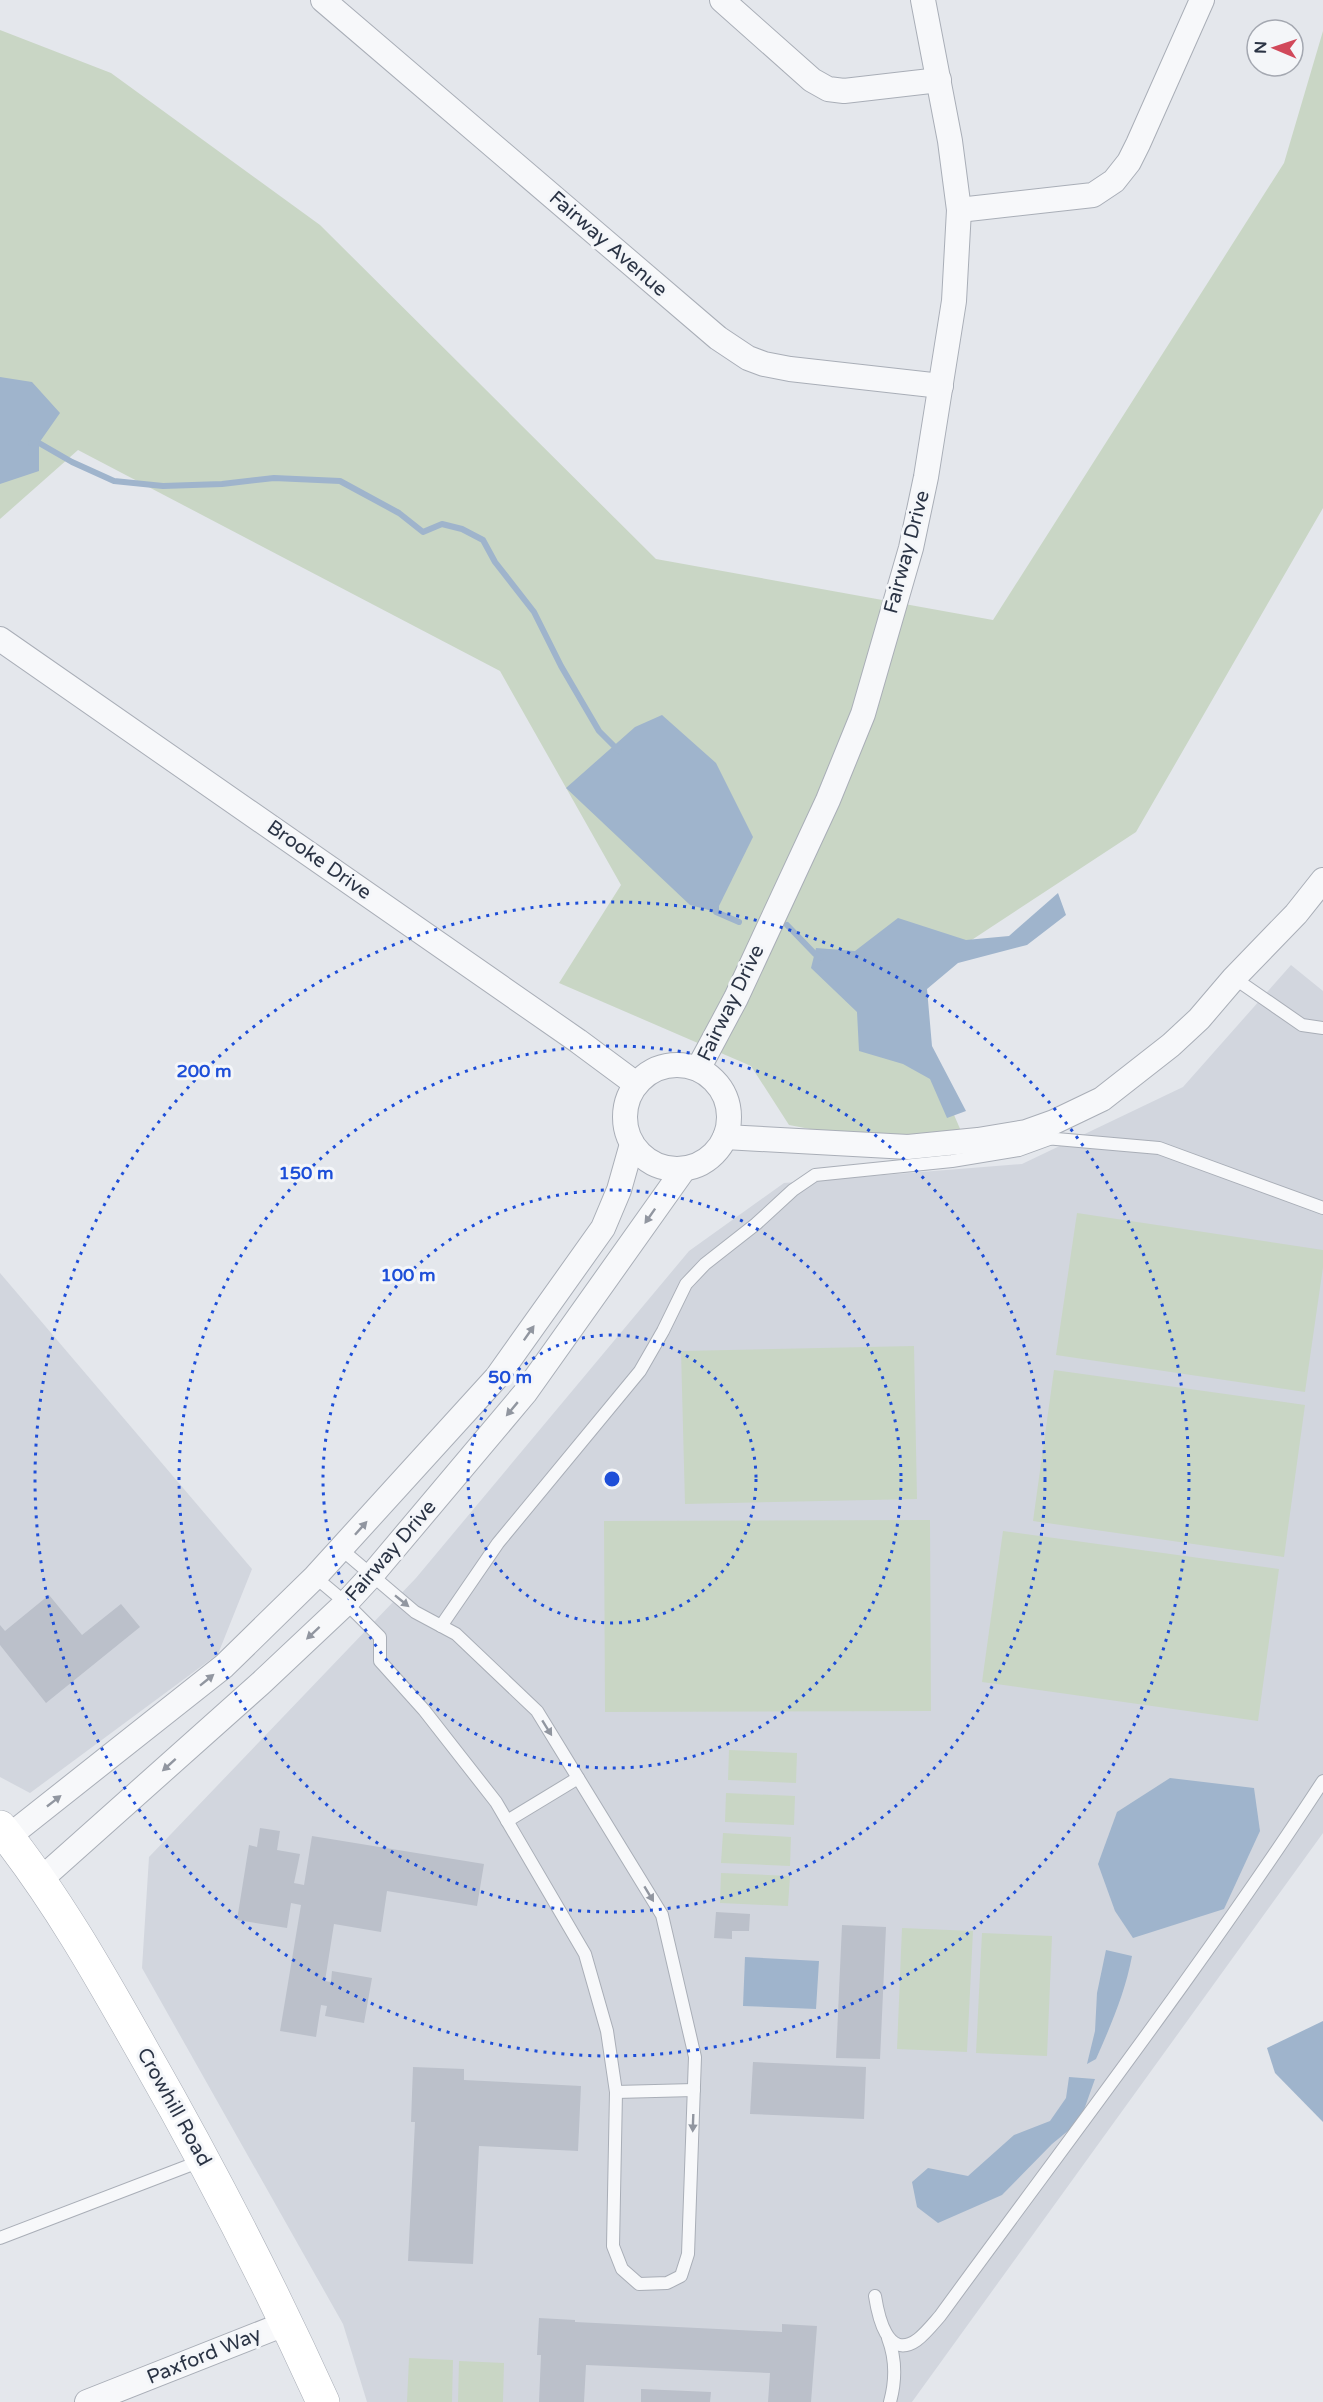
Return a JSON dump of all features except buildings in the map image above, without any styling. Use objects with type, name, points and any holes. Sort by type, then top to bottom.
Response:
[{"type":"street","name":"Fairway Avenue","points":[[323,0],[718,339],[748,358],[790,369],[941,386]]},
{"type":"street","points":[[722,0],[812,80],[828,89],[854,91],[939,80]]},
{"type":"street","name":"Fairway Drive","points":[[698,1069],[736,998],[828,800],[863,714],[910,548],[926,477],[954,301],[959,210],[939,80],[922,0]]},
{"type":"street","points":[[959,210],[1093,195],[1114,181],[1129,162],[1138,144],[1202,0]]},
{"type":"street","name":"Brooke Drive","points":[[0,639],[568,1034],[636,1084]]},
{"type":"street","points":[[725,1137],[908,1147],[938,1146],[1008,1135],[1054,1122],[1102,1099],[1171,1045],[1199,1019],[1234,978],[1296,914],[1323,880]]},
{"type":"street","points":[[681,1064],[698,1069],[710,1076],[726,1097],[729,1124],[718,1149],[709,1158],[684,1169],[654,1164],[642,1155],[632,1143],[625,1115],[628,1100],[636,1084],[647,1074],[663,1066],[681,1064]]},
{"type":"street","name":"Fairway Drive","points":[[4,1832],[224,1666],[341,1549],[497,1377],[603,1228],[619,1190],[632,1143]]},
{"type":"street","name":"Fairway Drive","points":[[39,1881],[261,1683],[346,1603],[371,1576],[525,1393],[684,1169]]},
{"type":"street","name":"Crowhill Road","points":[[4,1832],[87,1952],[204,2159],[287,2323],[323,2402]]},
{"type":"street","name":"Paxford Way","points":[[87,2402],[287,2323]]},
{"type":"lane","points":[[1234,978],[1302,1025],[1323,1028]]},
{"type":"lane","points":[[1008,1135],[1159,1148],[1323,1208]]},
{"type":"lane","points":[[441,1626],[498,1543],[639,1371],[663,1331],[686,1284],[705,1264],[756,1224],[794,1190],[815,1175],[952,1161],[1019,1150],[1052,1138]]},
{"type":"lane","points":[[315,1577],[346,1603],[380,1637],[380,1661],[424,1710],[496,1802],[585,1954],[607,2031],[616,2092],[613,2246],[622,2270],[639,2284],[667,2283],[681,2276],[688,2254],[695,2057],[662,1915],[537,1711],[456,1634],[415,1612],[341,1549]]},
{"type":"lane","points":[[507,1821],[578,1778]]},
{"type":"lane","points":[[888,2338],[894,2343],[905,2344],[916,2341],[940,2316],[1088,2117],[1264,1871],[1323,1781]]},
{"type":"lane","points":[[616,2092],[694,2090]]},
{"type":"lane","points":[[0,2238],[204,2159]]},
{"type":"lane","points":[[875,2296],[879,2319],[892,2349],[895,2374],[890,2402]]},
{"type":"shaded area","points":[[1291,965],[1323,991],[1323,1833],[912,2402],[367,2402],[343,2324],[142,1968],[149,1857],[416,1578],[689,1251],[784,1183],[1022,1164],[1183,1087]]},
{"type":"shaded area","points":[[0,1273],[252,1569],[218,1654],[30,1793],[0,1777]]},
{"type":"green space","points":[[0,30],[111,73],[320,225],[656,559],[993,620],[1284,163],[1323,31],[1323,508],[1136,832],[929,968],[912,1018],[961,1131],[863,1139],[789,1125],[751,1066],[559,983],[621,885],[500,671],[78,450],[0,519]]},
{"type":"green space","points":[[1077,1213],[1323,1250],[1323,1267],[1305,1392],[1056,1355]]},
{"type":"green space","points":[[914,1346],[917,1499],[685,1504],[681,1351]]},
{"type":"green space","points":[[1054,1370],[1305,1405],[1284,1557],[1033,1521]]},
{"type":"green space","points":[[930,1520],[931,1711],[605,1712],[604,1521]]},
{"type":"green space","points":[[1003,1531],[1279,1569],[1258,1721],[982,1682]]},
{"type":"green space","points":[[729,1750],[797,1753],[796,1783],[728,1780]]},
{"type":"green space","points":[[726,1793],[795,1796],[794,1825],[725,1822]]},
{"type":"green space","points":[[723,1833],[791,1837],[790,1866],[721,1863]]},
{"type":"green space","points":[[721,1873],[790,1876],[788,1906],[720,1903]]},
{"type":"green space","points":[[902,1928],[973,1931],[967,2052],[897,2049]]},
{"type":"green space","points":[[982,1933],[1052,1936],[1047,2056],[976,2053]]},
{"type":"green space","points":[[409,2358],[453,2360],[452,2402],[407,2402]]},
{"type":"green space","points":[[459,2361],[504,2363],[503,2402],[458,2402]]},
{"type":"water","points":[[0,377],[32,382],[60,413],[39,443],[39,471],[0,484]]},
{"type":"water","points":[[662,715],[716,763],[753,837],[716,912],[690,905],[566,788],[635,727]]},
{"type":"water","points":[[1058,893],[1066,915],[1027,945],[958,963],[927,989],[932,1046],[966,1111],[947,1118],[930,1079],[903,1064],[859,1051],[857,1012],[811,968],[816,948],[855,951],[898,918],[966,940],[1009,936]]},
{"type":"water","points":[[1170,1778],[1254,1788],[1260,1831],[1224,1909],[1133,1938],[1115,1911],[1098,1864],[1117,1812]]},
{"type":"water","points":[[1106,1950],[1132,1956],[1107,2034],[1096,2059],[1087,2064],[1095,2031],[1097,1993]]},
{"type":"water","points":[[745,1957],[819,1961],[816,2009],[743,2006]]},
{"type":"water","points":[[1323,2021],[1323,2122],[1275,2073],[1267,2048]]},
{"type":"water","points":[[1069,2077],[1095,2079],[1080,2121],[1052,2144],[1002,2195],[938,2223],[917,2207],[912,2182],[928,2168],[968,2176],[1014,2135],[1050,2121],[1066,2098]]},
{"type":"waterway","points":[[31,443],[39,443],[72,462],[114,481],[163,486],[222,484],[274,478],[340,481],[399,513],[423,532],[442,524],[462,529],[483,540],[495,562],[534,612],[561,666],[599,731],[619,751]]},
{"type":"waterway","points":[[716,904],[716,912],[739,922]]},
{"type":"waterway","points":[[787,925],[815,954],[821,957]]}]
